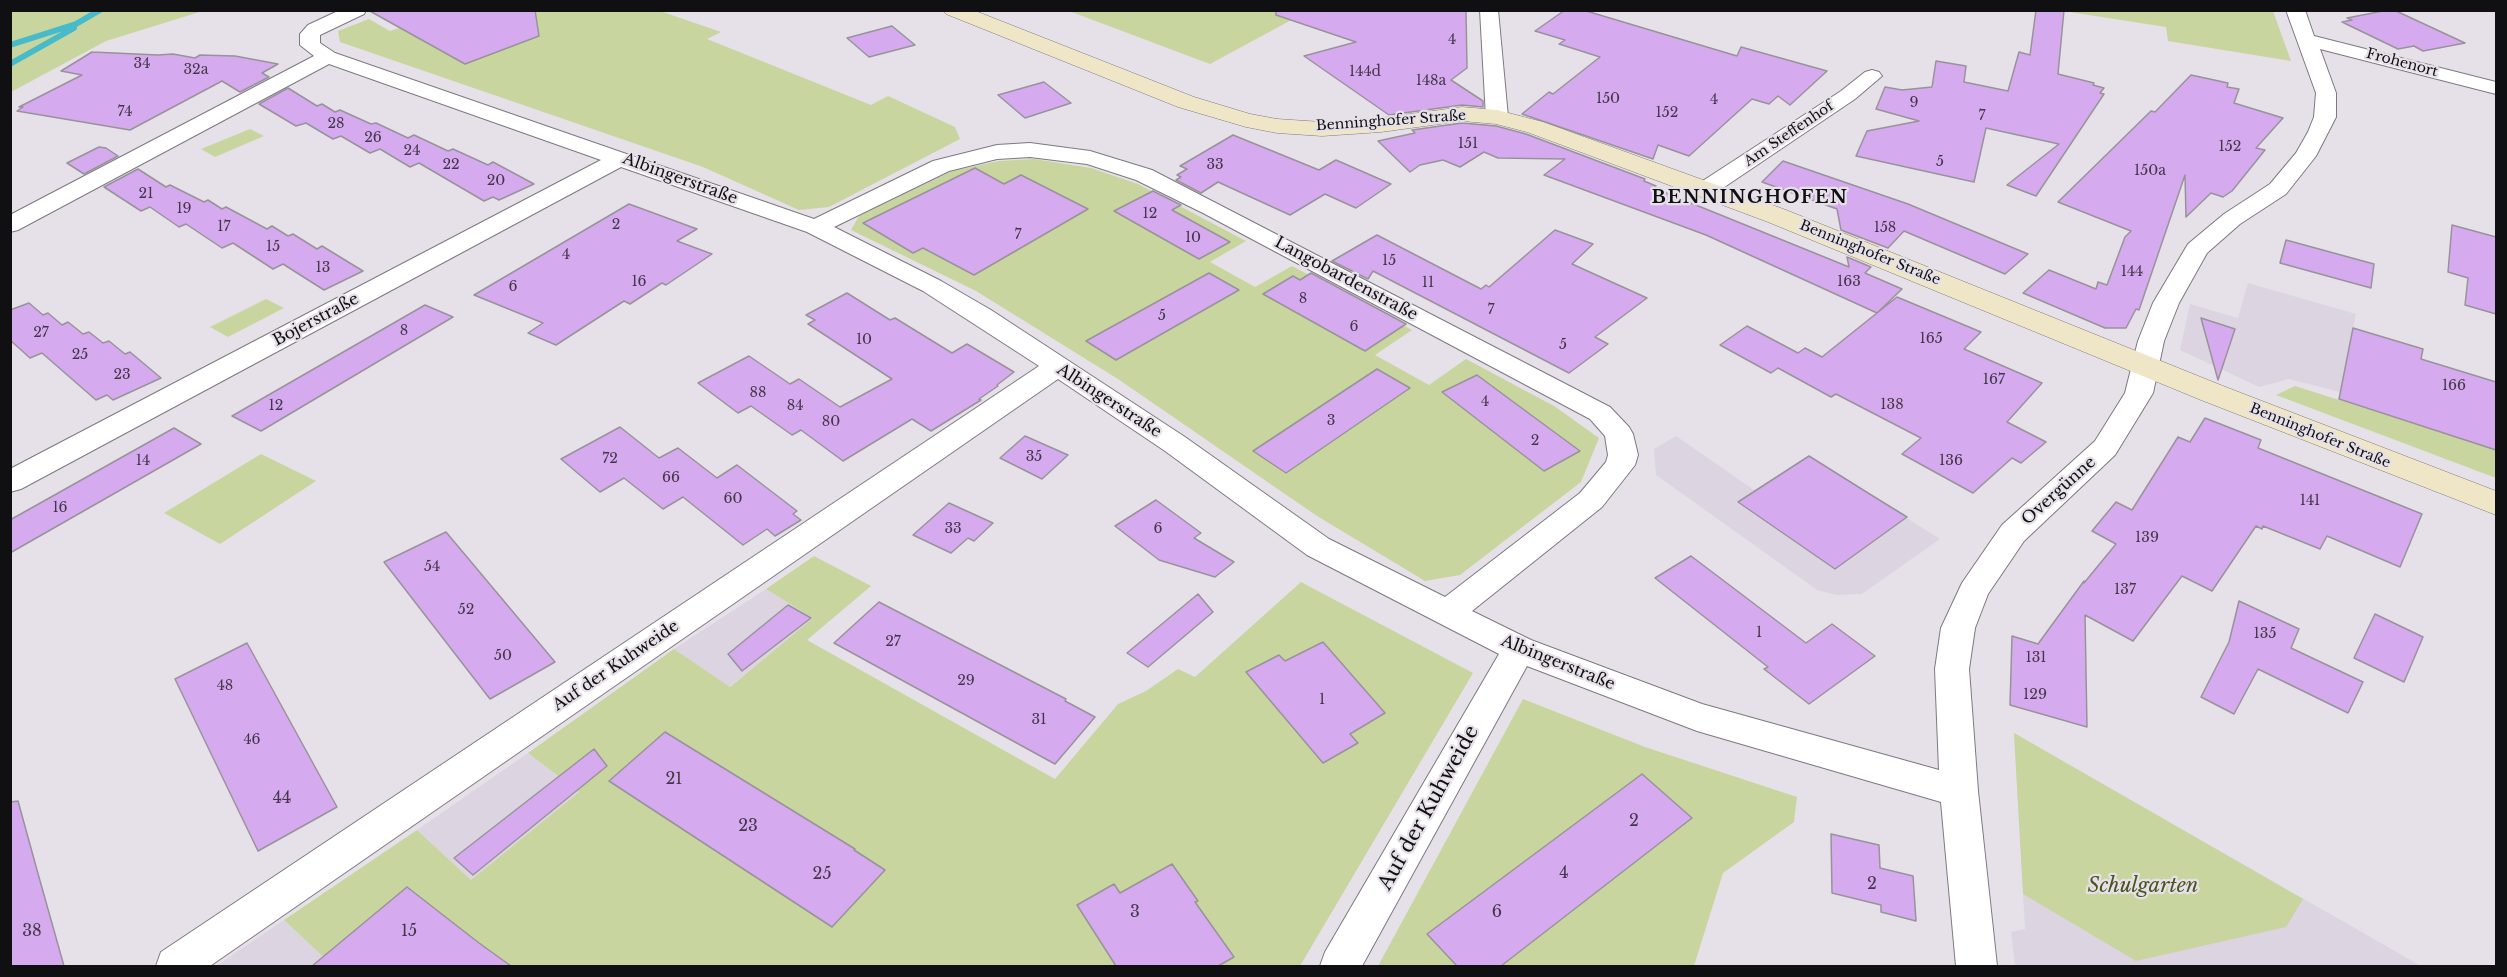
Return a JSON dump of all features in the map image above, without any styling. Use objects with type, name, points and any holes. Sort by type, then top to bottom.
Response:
[{"type":"main road","name":"Benninghofer Straße","points":[[952,10],[1186,102],[1245,120],[1277,126],[1322,129],[1381,125],[1462,114],[1497,117],[1534,127],[1706,189],[2145,366],[2496,504]]},
{"type":"street","name":"Albingerstraße","points":[[357,10],[326,22],[310,34],[310,45],[328,57],[815,227],[932,286],[982,316],[1175,444],[1318,547],[1519,650],[1697,717],[1959,791]]},
{"type":"street","points":[[1489,10],[1497,117]]},
{"type":"street","name":"Overgünne","points":[[1977,966],[1959,791],[1952,669],[1958,628],[1973,591],[2013,533],[2105,448],[2139,393],[2151,340],[2166,303],[2197,249],[2232,219],[2278,189],[2319,132],[2325,117],[2326,93],[2295,10]]},
{"type":"street","name":"Frohenort","points":[[2306,40],[2496,88]]},
{"type":"street","points":[[10,225],[328,57]]},
{"type":"street","name":"Am Steffenhof","points":[[1706,189],[1872,76]]},
{"type":"street","name":"Langobardenstraße","points":[[815,227],[940,166],[966,158],[997,152],[1030,150],[1090,158],[1144,175],[1211,208],[1600,412],[1619,434],[1623,455],[1620,465],[1591,500],[1448,612]]},
{"type":"street","name":"Bojerstraße","points":[[10,482],[621,158]]},
{"type":"street","name":"Auf der Kuhweide","points":[[176,966],[1057,367]]},
{"type":"street","name":"Auf der Kuhweide","points":[[1340,966],[1519,650]]},
{"type":"shaded area","points":[[2248,283],[2356,314],[2340,392],[2289,379],[2259,387],[2180,350],[2190,304],[2238,318]]},
{"type":"shaded area","points":[[1676,436],[1754,490],[1809,456],[1940,539],[1862,594],[1836,595],[1817,590],[1656,475],[1654,449]]},
{"type":"shaded area","points":[[766,589],[814,618],[729,687],[674,649]]},
{"type":"shaded area","name":"Schulgarten","points":[[2014,733],[2421,966],[2015,966],[2011,932],[2025,929]]},
{"type":"shaded area","points":[[528,753],[579,792],[471,880],[417,830]]},
{"type":"shaded area","points":[[284,920],[332,965],[216,966]]},
{"type":"green space","points":[[11,10],[203,11],[106,41],[11,92]]},
{"type":"green space","points":[[450,11],[660,11],[721,32],[707,39],[871,105],[888,96],[955,127],[960,139],[829,207],[799,210],[703,167],[340,42],[338,31],[369,19],[390,31]]},
{"type":"green space","points":[[1069,11],[1308,11],[1210,64]]},
{"type":"green space","points":[[2063,11],[2273,11],[2291,61],[2168,41],[2166,27]]},
{"type":"green space","points":[[250,129],[264,136],[215,157],[201,149]]},
{"type":"green space","points":[[1034,159],[1091,168],[1138,184],[1246,241],[1210,262],[1255,287],[1292,266],[1412,330],[1375,355],[1429,385],[1466,359],[1554,406],[1599,438],[1581,482],[1460,575],[1425,581],[1317,516],[1118,379],[976,291],[851,230],[859,216],[952,171],[999,161]]},
{"type":"green space","points":[[266,299],[284,308],[228,337],[210,327]]},
{"type":"green space","points":[[2295,386],[2496,450],[2496,478],[2276,395]]},
{"type":"green space","points":[[261,454],[316,481],[220,544],[164,513]]},
{"type":"green space","points":[[814,556],[871,586],[807,640],[1055,779],[1118,704],[1146,691],[1178,669],[1195,677],[1301,582],[1473,673],[1300,966],[331,966],[284,920],[417,830],[471,880],[579,792],[528,753],[674,649],[730,687],[813,618],[766,589]]},
{"type":"green space","points":[[1523,699],[1645,747],[1797,797],[1794,822],[1723,873],[1694,966],[1378,966]]},
{"type":"green space","name":"Schulgarten","points":[[2014,733],[2303,899],[2286,927],[2136,961],[2023,894]]},
{"type":"building","points":[[368,10],[535,10],[539,36],[465,64]]},
{"type":"building","points":[[1276,10],[1466,10],[1467,68],[1451,80],[1483,101],[1483,107],[1462,105],[1389,115],[1304,56],[1356,42],[1276,15]]},
{"type":"building","points":[[1565,10],[1583,10],[1737,56],[1741,47],[1827,71],[1790,105],[1778,96],[1769,104],[1752,99],[1689,156],[1658,145],[1653,159],[1522,114],[1549,92],[1553,94],[1600,57],[1559,44],[1565,40],[1535,31]]},
{"type":"building","points":[[2036,10],[2064,10],[2058,74],[2094,83],[2093,85],[2104,88],[2100,93],[2104,94],[2036,196],[2007,185],[2059,144],[1986,128],[1974,182],[1856,156],[1867,131],[1919,121],[1876,109],[1885,87],[1902,90],[1932,87],[1936,61],[1966,66],[1964,82],[2008,91],[2019,52],[2030,55]]},
{"type":"building","points":[[2394,10],[2465,43],[2423,51],[2414,46],[2398,49],[2342,22],[2352,20],[2347,18]]},
{"type":"building","points":[[892,26],[915,45],[869,57],[847,38]]},
{"type":"building","points":[[92,52],[173,54],[195,58],[200,55],[235,56],[278,64],[262,73],[269,77],[240,92],[222,81],[130,130],[17,111],[23,107],[19,107],[82,75],[61,71]]},
{"type":"building","points":[[2191,75],[2228,83],[2227,87],[2239,89],[2234,103],[2283,118],[2256,148],[2265,150],[2232,191],[2223,197],[2211,193],[2186,217],[2185,175],[2139,310],[2136,309],[2126,328],[2105,328],[2023,293],[2049,270],[2096,289],[2098,282],[2107,285],[2125,237],[2131,231],[2058,202],[2151,111],[2155,112]]},
{"type":"building","points":[[1044,82],[1071,103],[1025,118],[998,95]]},
{"type":"building","points":[[288,88],[317,106],[322,104],[335,112],[340,110],[408,138],[414,135],[448,151],[453,149],[488,165],[493,162],[534,184],[499,200],[493,197],[484,201],[419,163],[410,167],[380,149],[370,153],[341,136],[333,139],[306,123],[296,126],[259,104]]},
{"type":"building","points":[[1462,123],[1496,126],[1526,134],[1645,179],[1644,181],[1656,186],[1654,188],[1849,267],[1847,257],[1871,267],[1865,273],[1902,289],[1877,313],[1706,235],[1544,175],[1565,159],[1498,158],[1484,152],[1460,167],[1443,160],[1420,165],[1410,172],[1378,141],[1415,133],[1412,130]]},
{"type":"building","points":[[1233,135],[1319,170],[1336,160],[1391,184],[1356,208],[1325,194],[1290,215],[1218,182],[1201,193],[1176,180],[1181,177],[1177,175],[1187,169],[1180,166]]},
{"type":"building","points":[[99,147],[106,148],[118,156],[84,174],[67,163]]},
{"type":"building","points":[[1783,161],[1908,204],[2028,254],[2005,274],[1904,231],[1888,248],[1841,230],[1837,209],[1762,182]]},
{"type":"building","points":[[975,168],[1004,184],[1021,175],[1088,209],[974,275],[923,248],[913,253],[863,223]]},
{"type":"building","points":[[138,169],[166,187],[170,185],[204,202],[208,200],[222,209],[226,207],[267,229],[272,226],[288,236],[293,234],[317,249],[322,246],[363,271],[324,290],[283,264],[273,269],[233,243],[222,248],[186,224],[179,227],[150,207],[141,211],[104,187]]},
{"type":"building","points":[[1153,191],[1181,205],[1172,210],[1230,242],[1199,259],[1114,211]]},
{"type":"building","points":[[629,204],[697,229],[677,241],[712,254],[666,285],[662,283],[630,304],[624,301],[556,345],[528,333],[543,323],[474,295]]},
{"type":"building","points":[[2452,225],[2496,237],[2496,314],[2465,305],[2468,278],[2448,272]]},
{"type":"building","points":[[1555,230],[1593,244],[1572,264],[1647,298],[1595,337],[1608,344],[1569,373],[1373,271],[1368,279],[1332,261],[1377,235],[1481,289],[1486,285],[1489,287]]},
{"type":"building","points":[[2286,240],[2374,264],[2371,288],[2280,263]]},
{"type":"building","points":[[1209,273],[1239,290],[1116,360],[1086,341]]},
{"type":"building","points":[[1311,273],[1406,324],[1365,351],[1263,294],[1293,276],[1300,280]]},
{"type":"building","points":[[847,293],[890,320],[895,318],[952,353],[967,344],[1014,372],[979,399],[981,400],[931,431],[912,419],[843,461],[801,430],[792,435],[751,406],[738,413],[698,383],[749,356],[790,384],[799,379],[840,407],[892,379],[808,324],[815,320],[806,315]]},
{"type":"building","points":[[1897,297],[1981,332],[1964,349],[2042,383],[2007,422],[2046,442],[2021,463],[2012,458],[1973,493],[1902,454],[1921,438],[1836,394],[1831,397],[1778,368],[1771,373],[1720,345],[1747,326],[1798,353],[1805,348],[1822,357]]},
{"type":"building","points":[[29,303],[43,315],[48,313],[62,325],[68,322],[83,334],[89,332],[103,343],[109,341],[125,354],[130,352],[161,378],[113,400],[107,395],[96,400],[42,353],[30,358],[10,340],[10,310]]},
{"type":"building","points":[[425,305],[453,317],[261,431],[232,416]]},
{"type":"building","points":[[2201,318],[2235,329],[2218,380]]},
{"type":"building","points":[[2353,328],[2423,349],[2421,359],[2496,382],[2496,450],[2339,399]]},
{"type":"building","points":[[1377,369],[1410,388],[1286,473],[1253,451]]},
{"type":"building","points":[[1477,375],[1580,451],[1544,471],[1442,392]]},
{"type":"building","points":[[2205,418],[2261,440],[2258,448],[2422,514],[2400,567],[2327,536],[2320,549],[2263,526],[2262,529],[2256,526],[2212,591],[2182,576],[2133,641],[2085,615],[2087,727],[2010,705],[2012,636],[2038,644],[2084,581],[2084,583],[2116,544],[2092,531],[2116,502],[2132,510],[2178,437],[2190,442]]},
{"type":"building","points":[[620,427],[659,458],[678,448],[717,478],[737,465],[797,511],[793,514],[801,520],[775,536],[767,529],[743,545],[683,497],[663,509],[624,478],[600,492],[561,459]]},
{"type":"building","points":[[174,428],[201,444],[10,553],[10,520]]},
{"type":"building","points":[[1025,436],[1068,455],[1042,479],[1000,458]]},
{"type":"building","points":[[1809,456],[1907,517],[1835,569],[1738,502]]},
{"type":"building","points":[[1156,500],[1201,533],[1194,538],[1234,562],[1215,577],[1159,560],[1115,526]]},
{"type":"building","points":[[949,503],[993,523],[974,541],[968,538],[951,553],[913,535]]},
{"type":"building","points":[[446,532],[555,662],[490,699],[384,562]]},
{"type":"building","points":[[1691,556],[1806,643],[1832,624],[1875,656],[1809,704],[1764,669],[1768,667],[1655,578]]},
{"type":"building","points":[[1198,594],[1213,612],[1148,667],[1127,653]]},
{"type":"building","points":[[2239,601],[2299,629],[2291,648],[2363,682],[2348,713],[2258,669],[2234,714],[2201,697],[2229,642]]},
{"type":"building","points":[[879,602],[1066,699],[1065,701],[1095,717],[1055,764],[834,643]]},
{"type":"building","points":[[788,605],[811,618],[742,671],[728,654]]},
{"type":"building","points":[[2375,614],[2423,637],[2404,682],[2354,658]]},
{"type":"building","points":[[1323,642],[1385,713],[1350,734],[1358,743],[1323,763],[1246,672],[1279,655],[1285,661]]},
{"type":"building","points":[[247,643],[337,807],[258,851],[175,679]]},
{"type":"building","points":[[665,732],[855,849],[885,870],[832,927],[609,781]]},
{"type":"building","points":[[594,749],[607,766],[473,875],[454,858]]},
{"type":"building","points":[[1642,774],[1692,818],[1501,966],[1457,966],[1427,934]]},
{"type":"building","points":[[18,801],[64,966],[10,966],[10,802]]},
{"type":"building","points":[[1831,834],[1879,845],[1880,868],[1913,876],[1916,921],[1881,912],[1881,905],[1832,893]]},
{"type":"building","points":[[1172,864],[1198,901],[1195,902],[1234,957],[1218,966],[1116,966],[1077,905],[1114,884],[1120,893]]},
{"type":"building","points":[[407,887],[479,943],[511,966],[312,966]]},
{"type":"waterway","points":[[10,45],[76,24],[100,10]]},
{"type":"waterway","points":[[10,64],[74,28]]},
{"type":"district","name":"BENNINGHOFEN","points":[[1750,198]]}]
